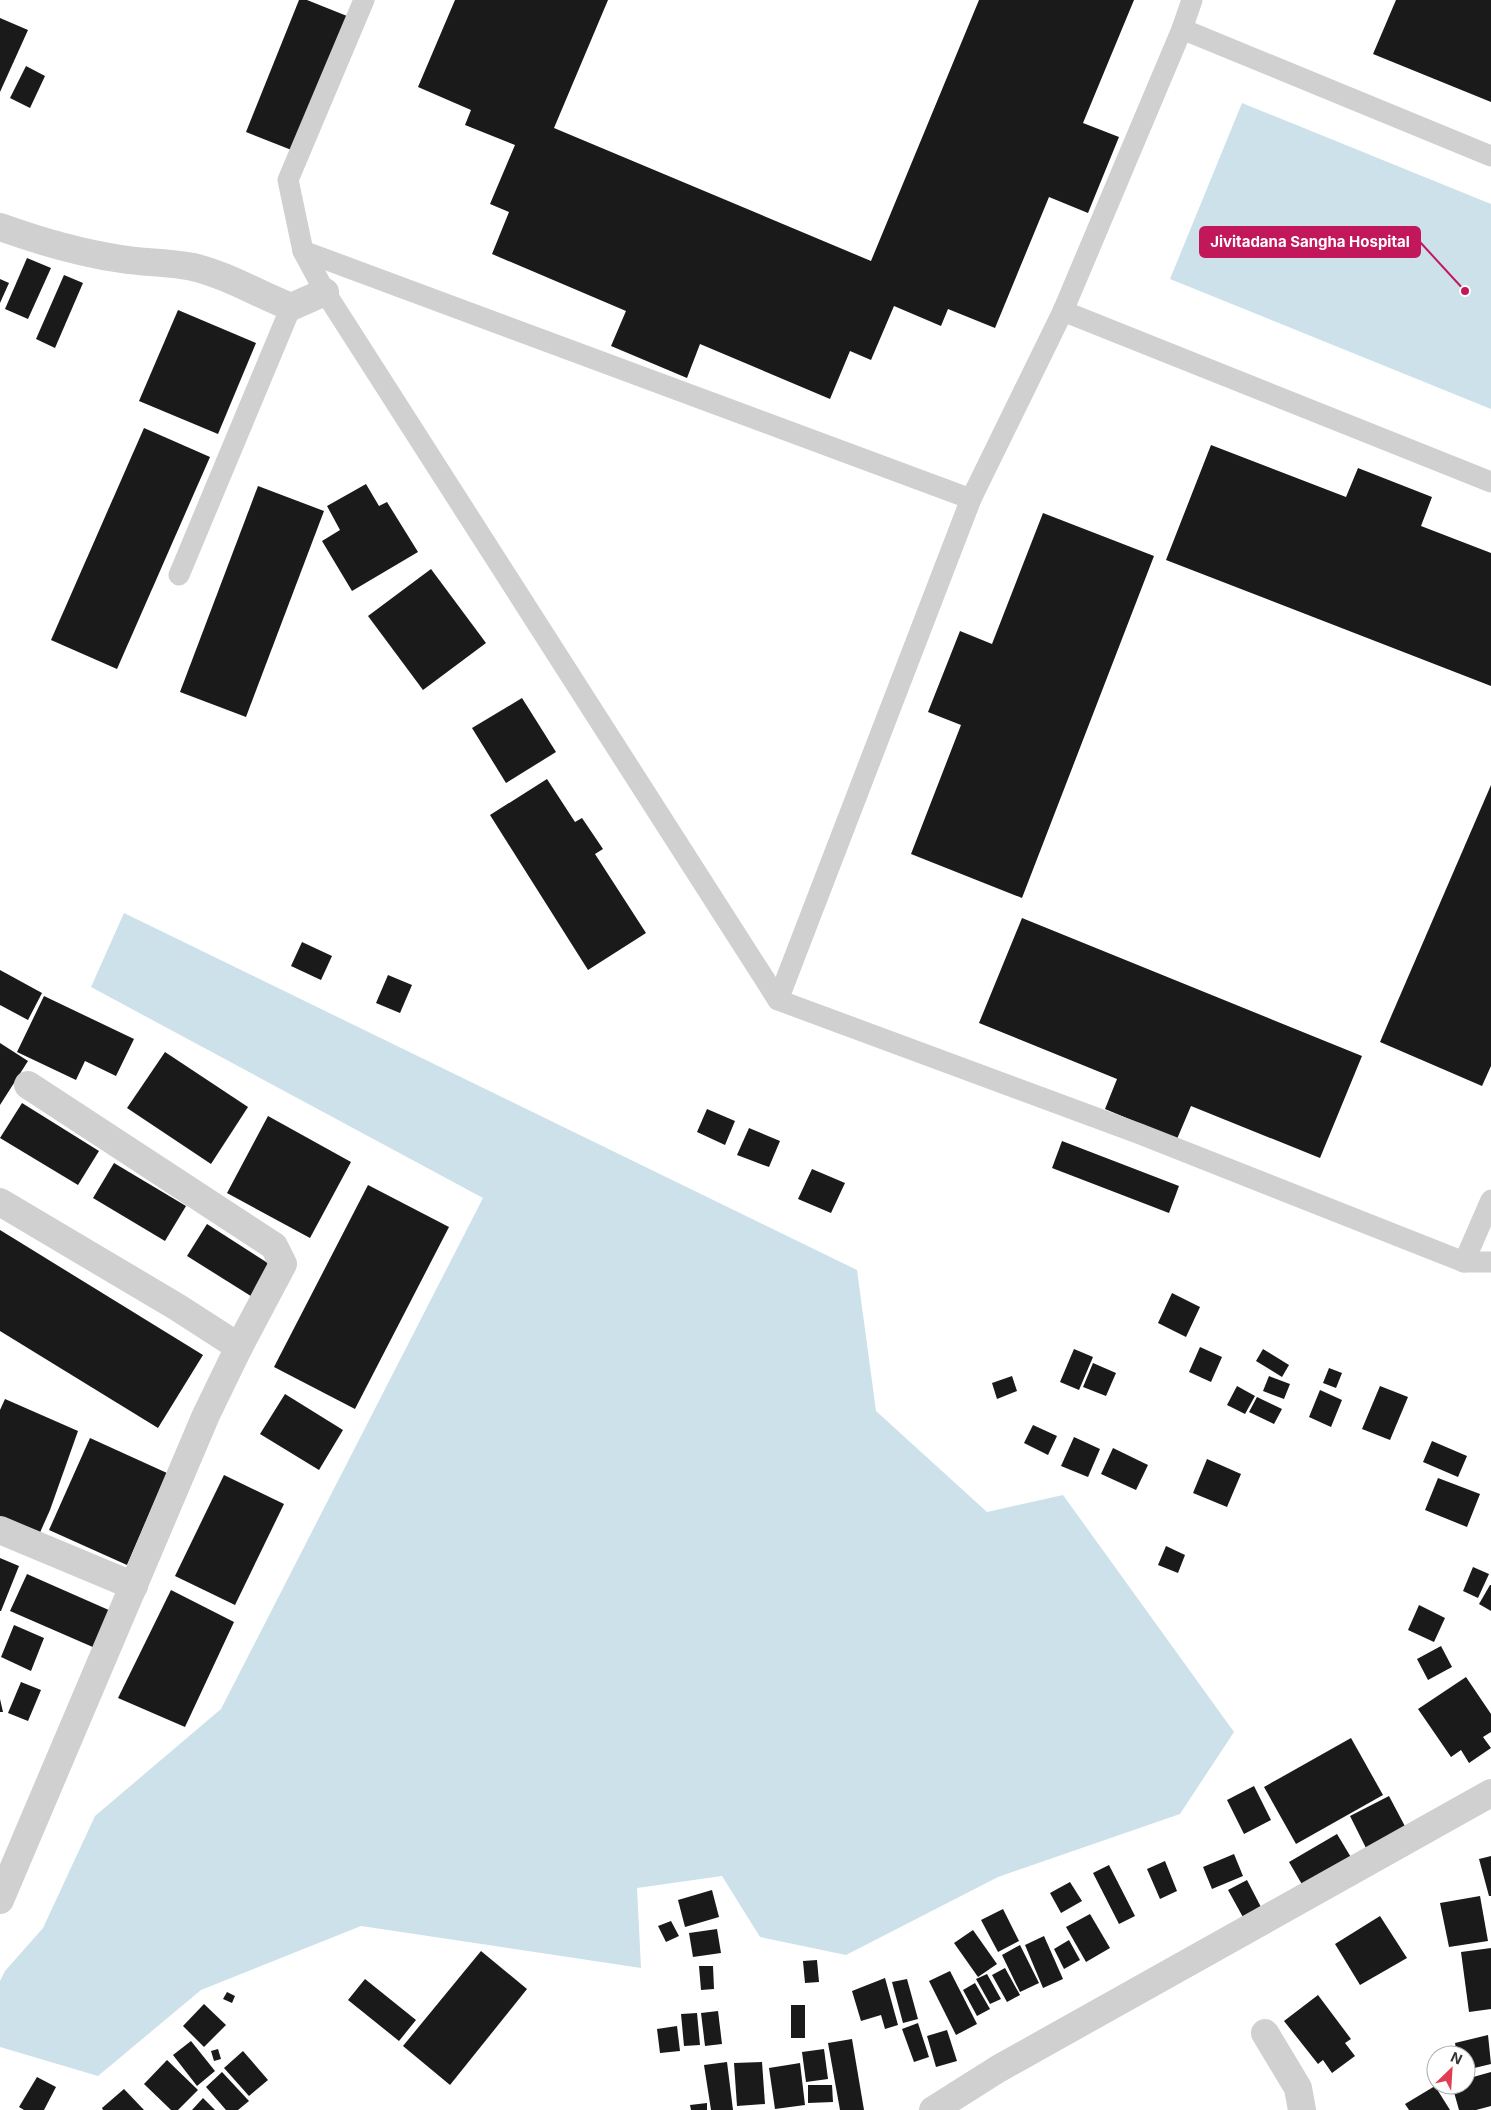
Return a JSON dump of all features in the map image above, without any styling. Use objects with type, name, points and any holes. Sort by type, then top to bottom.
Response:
[{"type":"street","points":[[0,227],[76,251],[120,259],[163,262],[222,275],[254,292],[291,307],[325,292]]},
{"type":"street","points":[[0,1900],[206,1415],[283,1264],[274,1246],[28,1085]]},
{"type":"street","points":[[0,1202],[177,1307],[239,1347]]},
{"type":"street","points":[[0,1530],[134,1586]]},
{"type":"street","points":[[933,2110],[998,2069],[1491,1792]]},
{"type":"street","points":[[1265,2033],[1298,2088],[1302,2110]]},
{"type":"lane","points":[[364,0],[288,180],[303,251],[325,292],[778,1000],[1140,1134],[1464,1262],[1491,1262]]},
{"type":"lane","points":[[778,1000],[971,499],[1062,311],[1182,29],[1192,0]]},
{"type":"lane","points":[[1182,29],[1491,156]]},
{"type":"lane","points":[[303,251],[971,499]]},
{"type":"lane","points":[[179,574],[291,307]]},
{"type":"lane","points":[[1062,311],[1491,482]]},
{"type":"lane","points":[[1464,1262],[1491,1200]]},
{"type":"water","points":[[1242,103],[1491,204],[1491,409],[1170,279]]},
{"type":"water","points":[[124,913],[857,1270],[876,1411],[987,1512],[1063,1495],[1234,1732],[1180,1814],[998,1877],[846,1955],[760,1937],[722,1876],[637,1888],[641,1968],[361,1926],[201,1990],[98,2076],[0,2047],[0,1981],[5,1971],[43,1928],[95,1816],[221,1709],[483,1198],[91,987]]},
{"type":"building","points":[[299,0],[307,0],[347,16],[294,151],[246,132]]},
{"type":"building","points":[[455,0],[608,0],[554,128],[871,261],[979,0],[1134,0],[1083,123],[1119,137],[1088,213],[1049,197],[995,328],[948,309],[941,326],[894,306],[871,360],[850,351],[830,399],[700,344],[687,378],[611,346],[626,311],[492,254],[509,212],[490,204],[515,145],[465,125],[471,110],[418,87]]},
{"type":"building","points":[[1396,0],[1491,0],[1491,102],[1373,54]]},
{"type":"building","points":[[0,18],[28,30],[0,92]]},
{"type":"building","points":[[26,66],[45,76],[30,108],[10,98]]},
{"type":"building","points":[[27,258],[51,268],[28,319],[5,309]]},
{"type":"building","points":[[64,275],[83,283],[55,348],[36,339]]},
{"type":"building","points":[[0,279],[9,283],[0,303]]},
{"type":"building","points":[[178,310],[256,343],[218,434],[139,401]]},
{"type":"building","points":[[144,428],[210,457],[117,669],[51,640]]},
{"type":"building","points":[[1211,445],[1346,497],[1358,468],[1432,497],[1421,526],[1491,553],[1491,686],[1166,560]]},
{"type":"building","points":[[366,484],[379,506],[387,502],[418,552],[352,591],[322,541],[340,530],[327,506]]},
{"type":"building","points":[[258,486],[324,511],[246,717],[180,692]]},
{"type":"building","points":[[1043,513],[1154,556],[1022,898],[911,854],[961,725],[928,712],[960,631],[992,644]]},
{"type":"building","points":[[431,569],[486,643],[423,690],[368,616]]},
{"type":"building","points":[[522,698],[556,752],[506,783],[472,728]]},
{"type":"building","points":[[547,779],[575,822],[582,818],[603,849],[595,854],[646,933],[588,970],[490,815]]},
{"type":"building","points":[[1491,785],[1491,1066],[1482,1086],[1380,1042]]},
{"type":"building","points":[[1022,918],[1362,1056],[1320,1158],[1191,1106],[1177,1139],[1105,1109],[1117,1079],[979,1023]]},
{"type":"building","points":[[302,942],[332,956],[321,980],[291,966]]},
{"type":"building","points":[[0,970],[42,993],[28,1020],[0,1005]]},
{"type":"building","points":[[388,975],[412,985],[400,1013],[376,1003]]},
{"type":"building","points":[[44,996],[134,1039],[116,1076],[85,1061],[76,1080],[17,1052]]},
{"type":"building","points":[[0,1043],[28,1061],[0,1105]]},
{"type":"building","points":[[165,1052],[248,1107],[211,1164],[127,1108]]},
{"type":"building","points":[[22,1103],[99,1151],[78,1185],[0,1138]]},
{"type":"building","points":[[707,1109],[735,1121],[725,1145],[697,1132]]},
{"type":"building","points":[[268,1116],[351,1162],[310,1238],[227,1193]]},
{"type":"building","points":[[749,1128],[780,1141],[769,1167],[737,1155]]},
{"type":"building","points":[[1062,1141],[1179,1186],[1169,1213],[1052,1168]]},
{"type":"building","points":[[114,1163],[186,1206],[165,1241],[93,1198]]},
{"type":"building","points":[[812,1169],[845,1183],[831,1213],[798,1199]]},
{"type":"building","points":[[368,1185],[449,1227],[355,1409],[274,1367]]},
{"type":"building","points":[[207,1224],[274,1267],[254,1298],[187,1256]]},
{"type":"building","points":[[0,1230],[203,1355],[158,1428],[0,1331]]},
{"type":"building","points":[[1172,1293],[1200,1307],[1186,1337],[1158,1323]]},
{"type":"building","points":[[1200,1347],[1222,1357],[1211,1382],[1189,1372]]},
{"type":"building","points":[[1074,1349],[1093,1357],[1079,1390],[1060,1382]]},
{"type":"building","points":[[1263,1349],[1289,1365],[1282,1377],[1256,1361]]},
{"type":"building","points":[[1093,1363],[1116,1373],[1106,1396],[1083,1387]]},
{"type":"building","points":[[1329,1368],[1342,1373],[1336,1388],[1323,1383]]},
{"type":"building","points":[[1012,1376],[1017,1391],[997,1399],[992,1383]]},
{"type":"building","points":[[1269,1376],[1290,1384],[1284,1399],[1263,1391]]},
{"type":"building","points":[[1237,1386],[1255,1396],[1245,1414],[1227,1405]]},
{"type":"building","points":[[1380,1386],[1408,1397],[1390,1440],[1362,1429]]},
{"type":"building","points":[[1320,1390],[1342,1400],[1331,1427],[1309,1417]]},
{"type":"building","points":[[285,1394],[343,1430],[319,1470],[260,1434]]},
{"type":"building","points":[[1257,1397],[1282,1409],[1274,1424],[1249,1412]]},
{"type":"building","points":[[5,1399],[78,1431],[50,1510],[38,1537],[0,1520],[0,1410]]},
{"type":"building","points":[[1033,1425],[1057,1436],[1048,1455],[1024,1443]]},
{"type":"building","points":[[1074,1437],[1100,1449],[1088,1477],[1061,1466]]},
{"type":"building","points":[[90,1438],[167,1473],[127,1565],[49,1530]]},
{"type":"building","points":[[1432,1441],[1467,1456],[1458,1477],[1423,1462]]},
{"type":"building","points":[[1113,1448],[1148,1465],[1136,1490],[1101,1474]]},
{"type":"building","points":[[1207,1459],[1241,1474],[1227,1507],[1193,1493]]},
{"type":"building","points":[[224,1475],[284,1504],[235,1605],[175,1576]]},
{"type":"building","points":[[1438,1478],[1480,1494],[1467,1527],[1425,1510]]},
{"type":"building","points":[[1166,1546],[1185,1555],[1178,1573],[1158,1565]]},
{"type":"building","points":[[0,1558],[19,1566],[1,1611],[0,1611]]},
{"type":"building","points":[[1473,1567],[1489,1574],[1478,1598],[1463,1591]]},
{"type":"building","points":[[27,1574],[111,1611],[95,1648],[10,1611]]},
{"type":"building","points":[[1491,1585],[1491,1611],[1479,1604]]},
{"type":"building","points":[[171,1590],[234,1622],[185,1727],[118,1698]]},
{"type":"building","points":[[1419,1605],[1445,1618],[1434,1642],[1408,1630]]},
{"type":"building","points":[[14,1625],[44,1638],[31,1671],[1,1657]]},
{"type":"building","points":[[1441,1646],[1452,1667],[1428,1680],[1417,1659]]},
{"type":"building","points":[[1466,1677],[1491,1714],[1491,1732],[1483,1737],[1491,1748],[1469,1763],[1461,1750],[1451,1757],[1418,1709]]},
{"type":"building","points":[[21,1682],[41,1690],[28,1721],[8,1713]]},
{"type":"building","points":[[0,1699],[3,1712],[0,1712]]},
{"type":"building","points":[[1351,1738],[1383,1795],[1296,1844],[1264,1787]]},
{"type":"building","points":[[1254,1786],[1271,1820],[1244,1834],[1227,1800]]},
{"type":"building","points":[[1389,1796],[1408,1832],[1368,1852],[1350,1816]]},
{"type":"building","points":[[1337,1834],[1355,1864],[1307,1893],[1289,1862]]},
{"type":"building","points":[[1234,1854],[1243,1876],[1212,1889],[1203,1867]]},
{"type":"building","points":[[1491,1856],[1491,1896],[1489,1896],[1479,1859]]},
{"type":"building","points":[[1165,1861],[1177,1891],[1160,1899],[1147,1869]]},
{"type":"building","points":[[1109,1865],[1135,1916],[1119,1924],[1093,1873]]},
{"type":"building","points":[[1247,1880],[1262,1909],[1244,1919],[1228,1890]]},
{"type":"building","points":[[1070,1882],[1082,1901],[1061,1913],[1050,1893]]},
{"type":"building","points":[[712,1890],[719,1917],[685,1927],[678,1900]]},
{"type":"building","points":[[1480,1896],[1488,1941],[1449,1947],[1440,1903]]},
{"type":"building","points":[[1003,1909],[1019,1941],[998,1952],[981,1920]]},
{"type":"building","points":[[1090,1914],[1110,1948],[1086,1962],[1066,1927]]},
{"type":"building","points":[[1380,1916],[1407,1958],[1360,1985],[1335,1944]]},
{"type":"building","points":[[671,1921],[679,1936],[666,1942],[658,1926]]},
{"type":"building","points":[[717,1929],[721,1953],[693,1957],[689,1933]]},
{"type":"building","points":[[973,1930],[997,1964],[978,1977],[954,1943]]},
{"type":"building","points":[[1044,1936],[1063,1979],[1043,1988],[1025,1945]]},
{"type":"building","points":[[1069,1940],[1080,1960],[1064,1969],[1054,1949]]},
{"type":"building","points":[[1020,1945],[1039,1983],[1020,1992],[1002,1955]]},
{"type":"building","points":[[1491,1948],[1491,2009],[1469,2012],[1461,1952]]},
{"type":"building","points":[[481,1951],[527,1989],[450,2085],[403,2046]]},
{"type":"building","points":[[817,1960],[819,1982],[805,1983],[803,1961]]},
{"type":"building","points":[[699,1966],[713,1966],[714,1989],[701,1990]]},
{"type":"building","points":[[1005,1968],[1020,1995],[1007,2002],[992,1975]]},
{"type":"building","points":[[950,1971],[977,2024],[956,2035],[929,1981]]},
{"type":"building","points":[[987,1974],[1001,1999],[990,2004],[976,1979]]},
{"type":"building","points":[[885,1978],[898,2025],[885,2029],[881,2015],[861,2021],[852,1991]]},
{"type":"building","points":[[365,1979],[416,2020],[399,2041],[348,2000]]},
{"type":"building","points":[[907,1979],[918,2019],[903,2023],[892,1982]]},
{"type":"building","points":[[975,1983],[990,2009],[977,2016],[963,1990]]},
{"type":"building","points":[[227,1992],[235,1996],[232,2003],[223,1999]]},
{"type":"building","points":[[1318,1995],[1351,2039],[1345,2043],[1355,2056],[1332,2073],[1323,2060],[1318,2064],[1284,2021]]},
{"type":"building","points":[[204,2004],[226,2025],[204,2047],[183,2026]]},
{"type":"building","points":[[791,2005],[805,2005],[805,2038],[791,2038]]},
{"type":"building","points":[[718,2011],[722,2044],[705,2046],[701,2013]]},
{"type":"building","points":[[697,2013],[700,2045],[684,2046],[681,2014]]},
{"type":"building","points":[[918,2023],[929,2057],[914,2062],[902,2029]]},
{"type":"building","points":[[677,2026],[680,2051],[660,2053],[657,2029]]},
{"type":"building","points":[[947,2030],[957,2061],[936,2067],[927,2036]]},
{"type":"building","points":[[1488,2035],[1491,2064],[1476,2068],[1476,2045],[1455,2045],[1455,2043]]},
{"type":"building","points":[[852,2039],[864,2110],[840,2110],[828,2043]]},
{"type":"building","points":[[191,2041],[215,2071],[197,2086],[173,2055]]},
{"type":"building","points":[[218,2049],[221,2059],[214,2061],[211,2051]]},
{"type":"building","points":[[824,2049],[828,2079],[806,2082],[802,2052]]},
{"type":"building","points":[[243,2051],[268,2080],[249,2096],[224,2068]]},
{"type":"building","points":[[167,2060],[198,2090],[178,2110],[171,2110],[144,2084]]},
{"type":"building","points":[[727,2062],[733,2110],[711,2110],[704,2065]]},
{"type":"building","points":[[762,2062],[765,2104],[737,2106],[734,2063]]},
{"type":"building","points":[[800,2063],[805,2105],[775,2109],[769,2068]]},
{"type":"building","points":[[222,2072],[249,2101],[238,2110],[226,2110],[206,2087]]},
{"type":"building","points":[[1491,2072],[1491,2106],[1476,2110],[1459,2110],[1455,2095],[1476,2095],[1476,2076]]},
{"type":"building","points":[[37,2077],[56,2087],[44,2110],[24,2110],[19,2107]]},
{"type":"building","points":[[808,2085],[832,2085],[833,2102],[808,2103]]},
{"type":"building","points":[[124,2089],[144,2110],[103,2110],[102,2108]]},
{"type":"building","points":[[1426,2091],[1426,2095],[1441,2095],[1450,2110],[1409,2110],[1405,2104]]},
{"type":"building","points":[[203,2098],[215,2110],[192,2110]]},
{"type":"building","points":[[707,2103],[707,2110],[691,2110],[690,2105]]},
{"type":"place","name":"Jivitadana Sangha Hospital","points":[[1465,291]]}]
